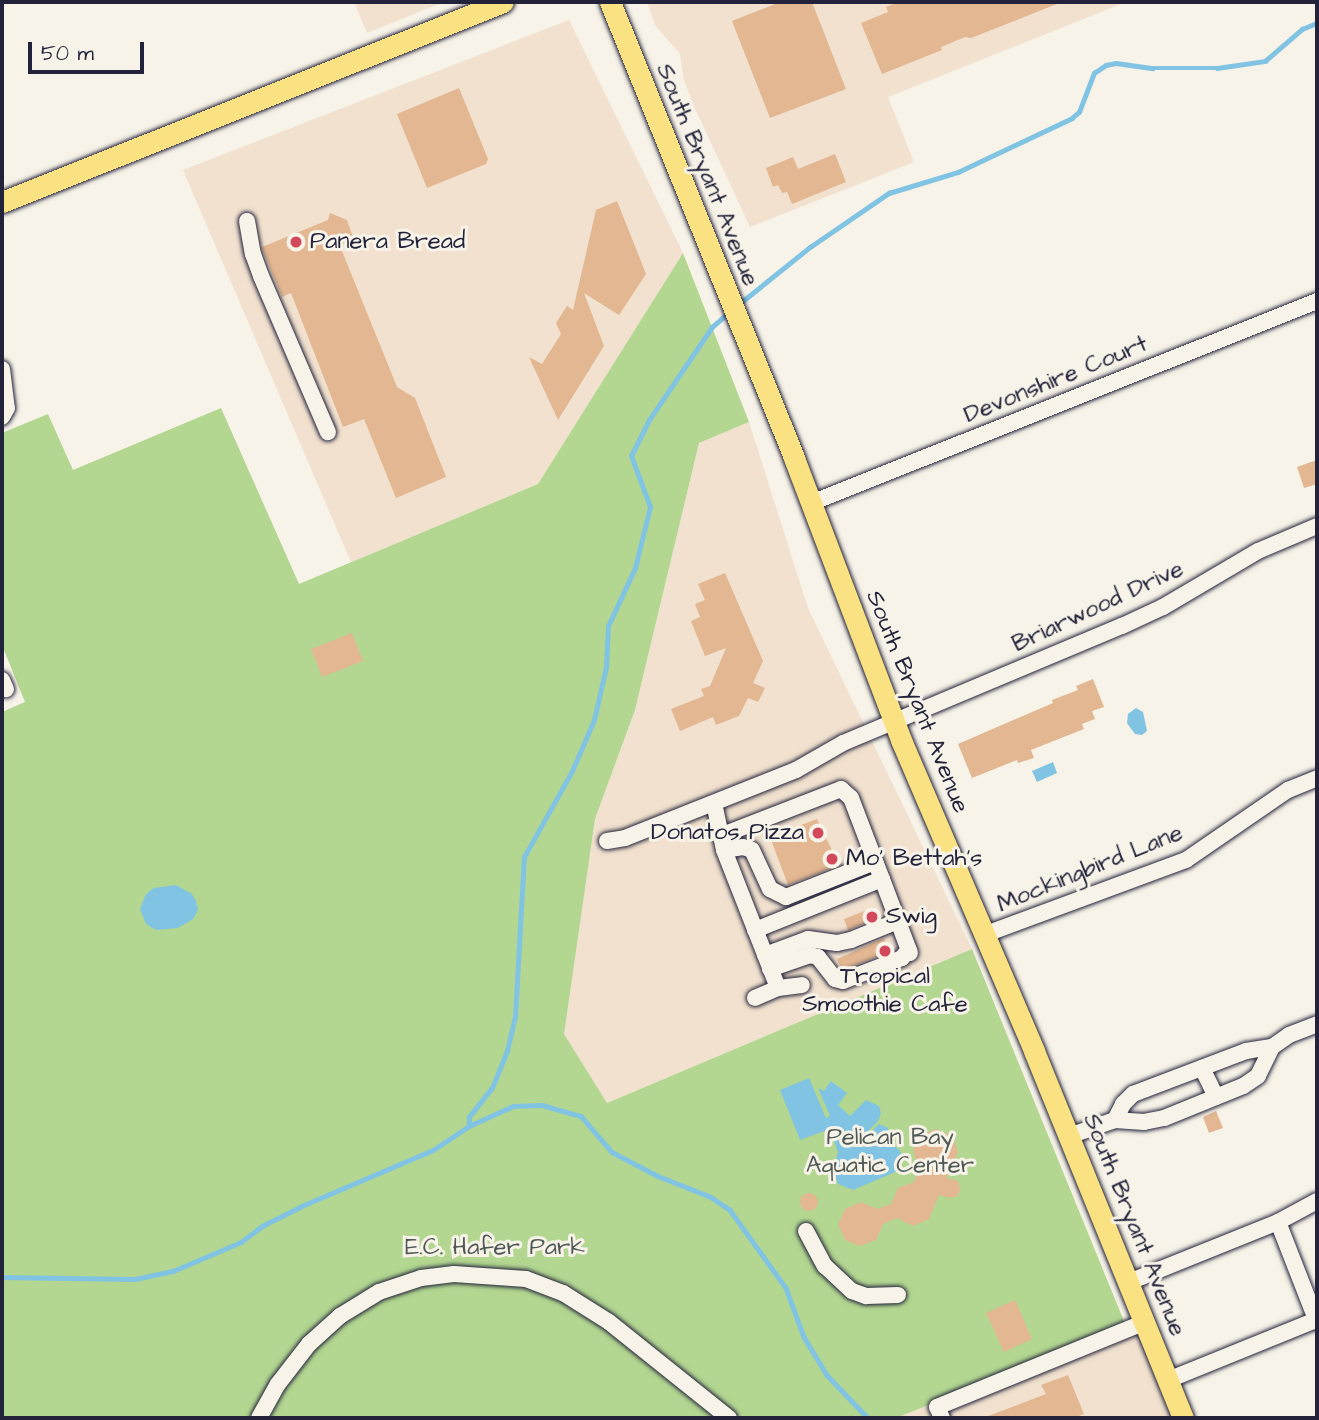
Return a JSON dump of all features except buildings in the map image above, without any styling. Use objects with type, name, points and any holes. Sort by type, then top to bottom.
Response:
[{"type":"main road","points":[[2,202],[503,2]]},
{"type":"main road","name":"South Bryant Avenue","points":[[610,2],[811,503],[894,723],[986,934],[1183,1418]]},
{"type":"street","points":[[247,221],[253,254],[328,432]]},
{"type":"street","name":"Devonshire Court","points":[[811,503],[1317,300]]},
{"type":"street","points":[[2,369],[7,408],[2,417]]},
{"type":"street","name":"Briarwood Drive","points":[[607,841],[625,838],[796,770],[843,743],[1153,612],[1258,551],[1317,526]]},
{"type":"street","name":"Mockingbird Lane","points":[[986,934],[1186,860],[1288,789],[1317,778]]},
{"type":"street","points":[[722,843],[841,789],[850,798],[909,951],[902,958],[843,981],[835,979],[818,957],[810,955],[767,962]]},
{"type":"street","points":[[714,803],[722,843],[778,988]]},
{"type":"street","points":[[722,843],[752,850],[771,889],[786,897],[876,862]]},
{"type":"street","points":[[755,930],[881,879]]},
{"type":"street","points":[[767,962],[808,939],[837,943],[898,921]]},
{"type":"street","points":[[755,998],[778,988],[802,985]]},
{"type":"street","points":[[1115,1120],[1123,1104],[1133,1094],[1246,1051],[1272,1047],[1289,1035],[1317,1024]]},
{"type":"street","points":[[1069,1136],[1115,1120],[1144,1122],[1164,1118],[1216,1097],[1258,1076],[1272,1047]]},
{"type":"street","points":[[1202,1068],[1216,1097]]},
{"type":"street","points":[[1129,1282],[1278,1222],[1317,1201]]},
{"type":"street","points":[[1168,1380],[1317,1321],[1278,1222]]},
{"type":"street","points":[[806,1231],[825,1266],[852,1291],[866,1296],[898,1295]]},
{"type":"street","points":[[259,1418],[278,1384],[309,1344],[340,1316],[379,1292],[421,1278],[454,1274],[526,1279],[563,1293],[609,1322],[729,1418]]},
{"type":"street","points":[[942,1418],[937,1407],[1145,1322]]},
{"type":"shaded area","points":[[354,2],[444,2],[367,33]]},
{"type":"shaded area","points":[[647,2],[1126,2],[888,97],[914,162],[750,227],[693,104],[684,80],[680,54],[655,25]]},
{"type":"shaded area","points":[[569,20],[683,253],[538,484],[351,562],[183,170]]},
{"type":"shaded area","points":[[749,422],[808,608],[972,949],[607,1103],[563,1034],[595,819],[635,710],[699,443]]},
{"type":"shaded area","points":[[1144,1319],[1183,1418],[896,1418]]},
{"type":"green space","points":[[683,253],[749,422],[699,443],[635,710],[595,819],[564,1034],[607,1103],[972,949],[1126,1326],[896,1418],[2,1418],[2,712],[25,702],[2,645],[2,433],[48,414],[73,470],[221,408],[299,584],[538,484]]},
{"type":"water","points":[[1136,708],[1143,712],[1147,731],[1142,735],[1135,734],[1127,723],[1128,714]]},
{"type":"water","points":[[1053,762],[1057,773],[1037,782],[1032,771]]},
{"type":"water","points":[[176,885],[192,894],[198,910],[193,919],[178,928],[156,930],[146,924],[140,909],[146,894],[154,888]]},
{"type":"water","points":[[809,1078],[826,1118],[830,1116],[818,1088],[824,1091],[831,1081],[847,1093],[838,1105],[850,1116],[866,1100],[879,1106],[881,1113],[878,1121],[868,1131],[871,1132],[879,1124],[888,1128],[888,1134],[879,1140],[882,1145],[895,1146],[900,1151],[903,1158],[900,1170],[853,1190],[838,1184],[833,1169],[838,1152],[830,1129],[800,1140],[780,1090]]},
{"type":"waterway","points":[[739,304],[810,247],[889,193],[958,172],[1072,118],[1079,112],[1094,73],[1106,65],[1116,63],[1153,68],[1217,68],[1265,61],[1302,29],[1317,23]]},
{"type":"waterway","points":[[469,1126],[469,1117],[492,1088],[507,1051],[515,1017],[524,857],[572,771],[594,720],[606,667],[608,626],[635,568],[650,507],[631,456],[649,420],[712,327],[727,314]]},
{"type":"waterway","points":[[2,1277],[135,1279],[173,1271],[241,1242],[262,1226],[304,1205],[433,1150],[469,1126],[513,1106],[542,1105],[581,1116],[612,1152],[658,1176],[711,1197],[730,1210],[786,1288],[804,1337],[827,1375],[868,1418]]},
{"type":"place","name":"Panera Bread","points":[[296,242]]},
{"type":"place","name":"Donatos Pizza","points":[[818,833]]},
{"type":"place","name":"Mo' Bettah's","points":[[832,859]]},
{"type":"place","name":"Swig","points":[[872,917]]},
{"type":"place","name":"Tropical Smoothie Cafe","points":[[885,951]]},
{"type":"park label","name":"Pelican Bay Aquatic Center","points":[[890,1152]]},
{"type":"park label","name":"E.C. Hafer Park","points":[[495,1248]]}]
